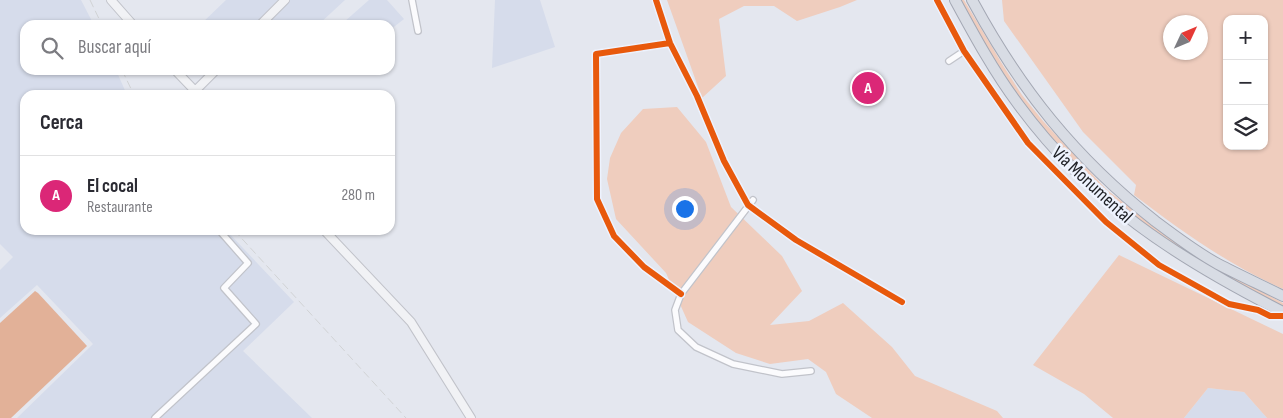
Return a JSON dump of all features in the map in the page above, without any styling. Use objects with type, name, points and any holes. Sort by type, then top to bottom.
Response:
[{"type":"highway","name":"Vía Monumental","points":[[955,0],[989,60],[1016,102],[1043,136],[1092,188],[1157,240],[1239,290],[1283,314]]},
{"type":"highway","name":"Vía Monumental","points":[[972,0],[1020,81],[1068,141],[1102,176],[1133,204],[1195,250],[1217,264],[1283,296]]},
{"type":"main road","points":[[110,0],[127,20]]},
{"type":"main road","points":[[265,20],[285,0]]},
{"type":"main road","points":[[179,75],[191,90]]},
{"type":"main road","points":[[198,90],[211,75]]},
{"type":"main road","points":[[333,235],[411,322],[471,418]]},
{"type":"street","points":[[412,0],[418,31]]},
{"type":"street","points":[[656,0],[670,43],[697,96],[724,161],[748,205],[796,240],[902,302]]},
{"type":"street","points":[[937,0],[964,51],[1028,143],[1106,222],[1160,266],[1229,304],[1258,310],[1270,316],[1279,317],[1283,314]]},
{"type":"street","points":[[670,43],[596,54],[597,199],[614,236],[644,267],[681,294]]},
{"type":"street","points":[[949,61],[964,51]]},
{"type":"street","points":[[753,200],[681,294],[675,310],[678,330],[696,347],[733,364],[782,374],[812,371]]},
{"type":"street","points":[[155,418],[256,324],[224,288],[248,263],[223,235]]},
{"type":"shaded area","points":[[0,0],[81,0],[91,20],[20,20],[20,75],[118,75],[125,90],[20,90],[20,235],[231,235],[294,302],[243,351],[312,418],[17,418],[93,344],[37,285],[0,318],[0,270],[13,257],[0,244]]},
{"type":"shaded area","points":[[226,0],[278,0],[259,20],[205,20]]},
{"type":"shaded area","points":[[290,0],[345,0],[323,20],[270,20]]},
{"type":"shaded area","points":[[369,0],[387,0],[404,19],[395,26],[395,20],[346,20]]},
{"type":"shaded area","points":[[495,0],[540,0],[555,47],[492,68]]},
{"type":"shaded area","points":[[667,0],[857,0],[797,21],[774,6],[744,6],[719,19],[726,76],[702,98]]},
{"type":"shaded area","points":[[959,0],[964,0],[1022,95],[1043,121],[1107,190],[1169,237],[1227,273],[1283,303],[1283,309],[1224,278],[1130,215],[1080,170],[1019,100]]},
{"type":"shaded area","points":[[1002,0],[1283,0],[1283,289],[1263,280],[1206,247],[1134,195],[1136,185],[1083,132],[1004,21]]},
{"type":"shaded area","points":[[677,107],[706,142],[731,207],[782,256],[802,291],[770,325],[809,321],[843,303],[892,347],[915,376],[997,411],[1003,418],[872,418],[836,394],[826,372],[808,359],[770,364],[736,353],[688,322],[666,273],[616,219],[607,179],[610,158],[621,133],[643,109]]},
{"type":"shaded area","points":[[1119,255],[1283,334],[1283,418],[1267,418],[1244,392],[1208,388],[1184,418],[1113,418],[1084,394],[1033,365]]},
{"type":"shaded area","points":[[35,291],[87,346],[11,418],[0,418],[0,323]]},
{"type":"shaded area","points":[[1208,388],[1244,392],[1267,418],[1184,418]]},
{"type":"railway","points":[[90,0],[100,20]]},
{"type":"railway","points":[[124,75],[132,90]]},
{"type":"railway","points":[[239,235],[406,418]]},
{"type":"cycle path","points":[[656,0],[670,43],[697,96],[724,161],[748,205],[796,240],[902,302]]},
{"type":"cycle path","points":[[937,0],[964,51],[1028,143],[1106,222],[1159,265],[1229,304],[1258,310],[1270,316],[1283,316]]},
{"type":"cycle path","points":[[670,43],[596,54],[597,199],[614,236],[644,267],[681,294]]},
{"type":"place","name":"El cocal","points":[[868,88]]}]
